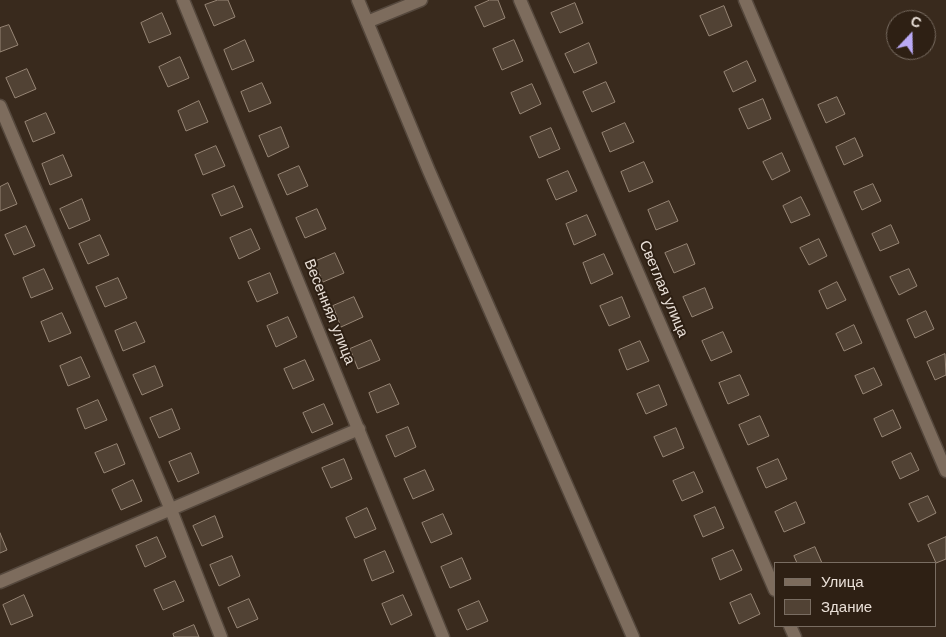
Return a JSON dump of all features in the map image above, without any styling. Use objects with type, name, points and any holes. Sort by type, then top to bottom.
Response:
[{"type":"street","name":"Весенняя улица","points":[[183,0],[443,637]]},
{"type":"street","points":[[358,0],[429,171],[633,637]]},
{"type":"street","points":[[367,22],[421,0]]},
{"type":"street","name":"Светлая улица","points":[[520,0],[774,588]]},
{"type":"street","points":[[745,0],[946,471]]},
{"type":"street","points":[[0,106],[171,510],[222,637]]},
{"type":"street","points":[[0,582],[359,429]]},
{"type":"building","points":[[218,0],[228,0],[235,17],[214,26],[205,5]]},
{"type":"building","points":[[490,0],[498,0],[505,18],[484,27],[475,7]]},
{"type":"building","points":[[575,3],[583,23],[560,33],[551,13]]},
{"type":"building","points":[[724,6],[732,26],[709,36],[700,16]]},
{"type":"building","points":[[162,13],[171,34],[149,43],[141,23]]},
{"type":"building","points":[[9,25],[18,45],[0,52],[0,28]]},
{"type":"building","points":[[245,40],[254,61],[232,70],[224,50]]},
{"type":"building","points":[[514,40],[523,61],[502,70],[493,49]]},
{"type":"building","points":[[589,43],[597,63],[574,73],[565,54]]},
{"type":"building","points":[[180,57],[189,78],[168,87],[159,67]]},
{"type":"building","points":[[747,61],[756,81],[733,92],[724,72]]},
{"type":"building","points":[[27,69],[36,89],[15,98],[6,78]]},
{"type":"building","points":[[606,82],[615,102],[592,112],[583,92]]},
{"type":"building","points":[[262,83],[271,103],[249,112],[241,92]]},
{"type":"building","points":[[532,84],[541,104],[520,114],[511,93]]},
{"type":"building","points":[[837,97],[845,114],[826,123],[818,105]]},
{"type":"building","points":[[763,99],[771,119],[748,129],[739,109]]},
{"type":"building","points":[[199,101],[208,122],[186,131],[178,111]]},
{"type":"building","points":[[46,113],[55,133],[33,142],[25,122]]},
{"type":"building","points":[[625,123],[634,142],[610,152],[602,133]]},
{"type":"building","points":[[281,127],[289,147],[268,157],[259,136]]},
{"type":"building","points":[[551,128],[560,149],[539,158],[530,137]]},
{"type":"building","points":[[855,138],[863,156],[844,165],[836,147]]},
{"type":"building","points":[[216,146],[225,166],[203,175],[195,155]]},
{"type":"building","points":[[782,153],[790,171],[772,180],[763,162]]},
{"type":"building","points":[[63,155],[72,176],[50,185],[42,164]]},
{"type":"building","points":[[644,162],[653,182],[629,192],[621,172]]},
{"type":"building","points":[[299,166],[308,186],[287,195],[278,175]]},
{"type":"building","points":[[568,171],[577,191],[556,200],[547,180]]},
{"type":"building","points":[[8,183],[17,204],[0,211],[0,187]]},
{"type":"building","points":[[873,184],[881,201],[862,210],[854,192]]},
{"type":"building","points":[[234,186],[243,207],[221,216],[212,195]]},
{"type":"building","points":[[801,197],[810,215],[791,223],[783,206]]},
{"type":"building","points":[[82,199],[90,220],[69,229],[60,209]]},
{"type":"building","points":[[669,201],[678,221],[656,230],[648,210]]},
{"type":"building","points":[[317,209],[326,229],[305,238],[296,218]]},
{"type":"building","points":[[587,215],[596,235],[574,245],[566,224]]},
{"type":"building","points":[[891,225],[899,243],[880,251],[872,234]]},
{"type":"building","points":[[26,226],[35,246],[14,255],[5,235]]},
{"type":"building","points":[[251,229],[260,249],[239,259],[230,238]]},
{"type":"building","points":[[100,235],[109,255],[88,264],[79,244]]},
{"type":"building","points":[[819,239],[827,256],[809,265],[800,248]]},
{"type":"building","points":[[687,244],[695,264],[674,273],[665,253]]},
{"type":"building","points":[[335,253],[344,273],[323,282],[314,262]]},
{"type":"building","points":[[604,254],[613,274],[591,284],[583,263]]},
{"type":"building","points":[[44,269],[53,289],[31,298],[23,278]]},
{"type":"building","points":[[909,269],[917,286],[899,295],[890,277]]},
{"type":"building","points":[[270,273],[278,293],[257,302],[248,282]]},
{"type":"building","points":[[118,278],[127,298],[105,307],[96,287]]},
{"type":"building","points":[[837,282],[846,300],[827,309],[819,291]]},
{"type":"building","points":[[705,288],[713,308],[692,317],[683,297]]},
{"type":"building","points":[[354,297],[363,317],[341,327],[333,306]]},
{"type":"building","points":[[622,297],[630,317],[609,326],[600,306]]},
{"type":"building","points":[[926,311],[934,329],[915,338],[907,320]]},
{"type":"building","points":[[62,313],[71,333],[49,342],[41,322]]},
{"type":"building","points":[[288,317],[297,337],[276,347],[267,326]]},
{"type":"building","points":[[136,322],[145,342],[123,351],[115,331]]},
{"type":"building","points":[[854,325],[862,343],[844,351],[836,334]]},
{"type":"building","points":[[723,332],[732,352],[711,361],[702,341]]},
{"type":"building","points":[[371,340],[380,360],[358,369],[350,349]]},
{"type":"building","points":[[640,341],[649,361],[627,370],[619,350]]},
{"type":"building","points":[[945,354],[946,375],[935,380],[927,362]]},
{"type":"building","points":[[81,357],[90,377],[68,386],[60,366]]},
{"type":"building","points":[[305,360],[314,380],[293,389],[284,369]]},
{"type":"building","points":[[155,366],[163,386],[142,395],[133,375]]},
{"type":"building","points":[[874,368],[882,385],[863,394],[855,376]]},
{"type":"building","points":[[740,375],[749,395],[728,404],[719,383]]},
{"type":"building","points":[[390,384],[399,404],[377,413],[369,393]]},
{"type":"building","points":[[659,385],[667,405],[646,414],[637,394]]},
{"type":"building","points":[[98,400],[107,420],[85,429],[77,409]]},
{"type":"building","points":[[324,404],[333,424],[312,433],[303,413]]},
{"type":"building","points":[[172,409],[180,429],[159,438],[150,418]]},
{"type":"building","points":[[893,410],[901,428],[882,437],[874,419]]},
{"type":"building","points":[[760,416],[769,436],[748,445],[739,425]]},
{"type":"building","points":[[408,427],[416,447],[395,457],[386,436]]},
{"type":"building","points":[[676,428],[684,448],[663,457],[654,437]]},
{"type":"building","points":[[117,444],[125,464],[104,473],[95,453]]},
{"type":"building","points":[[191,453],[199,473],[178,482],[169,462]]},
{"type":"building","points":[[911,453],[919,470],[900,479],[892,462]]},
{"type":"building","points":[[344,459],[352,479],[331,488],[322,468]]},
{"type":"building","points":[[778,459],[787,479],[766,488],[757,468]]},
{"type":"building","points":[[425,470],[434,490],[413,499],[404,479]]},
{"type":"building","points":[[694,472],[703,492],[682,501],[673,481]]},
{"type":"building","points":[[133,480],[142,501],[121,510],[112,490]]},
{"type":"building","points":[[928,496],[936,513],[918,522],[909,504]]},
{"type":"building","points":[[796,502],[805,523],[784,532],[775,512]]},
{"type":"building","points":[[715,507],[724,528],[703,537],[694,516]]},
{"type":"building","points":[[367,508],[376,529],[355,538],[346,518]]},
{"type":"building","points":[[443,514],[452,534],[431,543],[422,523]]},
{"type":"building","points":[[215,516],[223,537],[202,546],[193,526]]},
{"type":"building","points":[[0,533],[7,550],[0,553]]},
{"type":"building","points":[[157,537],[166,557],[145,567],[136,546]]},
{"type":"building","points":[[946,537],[946,559],[936,563],[928,545]]},
{"type":"building","points":[[815,547],[822,562],[797,562],[794,556]]},
{"type":"building","points":[[733,550],[742,570],[720,580],[712,559]]},
{"type":"building","points":[[385,551],[394,572],[372,581],[364,560]]},
{"type":"building","points":[[232,556],[240,576],[219,586],[210,565]]},
{"type":"building","points":[[462,558],[471,579],[450,588],[441,567]]},
{"type":"building","points":[[175,581],[184,601],[163,610],[154,590]]},
{"type":"building","points":[[751,594],[760,614],[739,624],[730,603]]},
{"type":"building","points":[[24,595],[33,616],[11,625],[3,605]]},
{"type":"building","points":[[403,595],[412,615],[391,625],[382,604]]},
{"type":"building","points":[[249,599],[258,619],[237,628],[228,608]]},
{"type":"building","points":[[479,601],[488,621],[467,630],[458,610]]},
{"type":"building","points":[[194,625],[199,637],[174,637],[173,634]]}]
